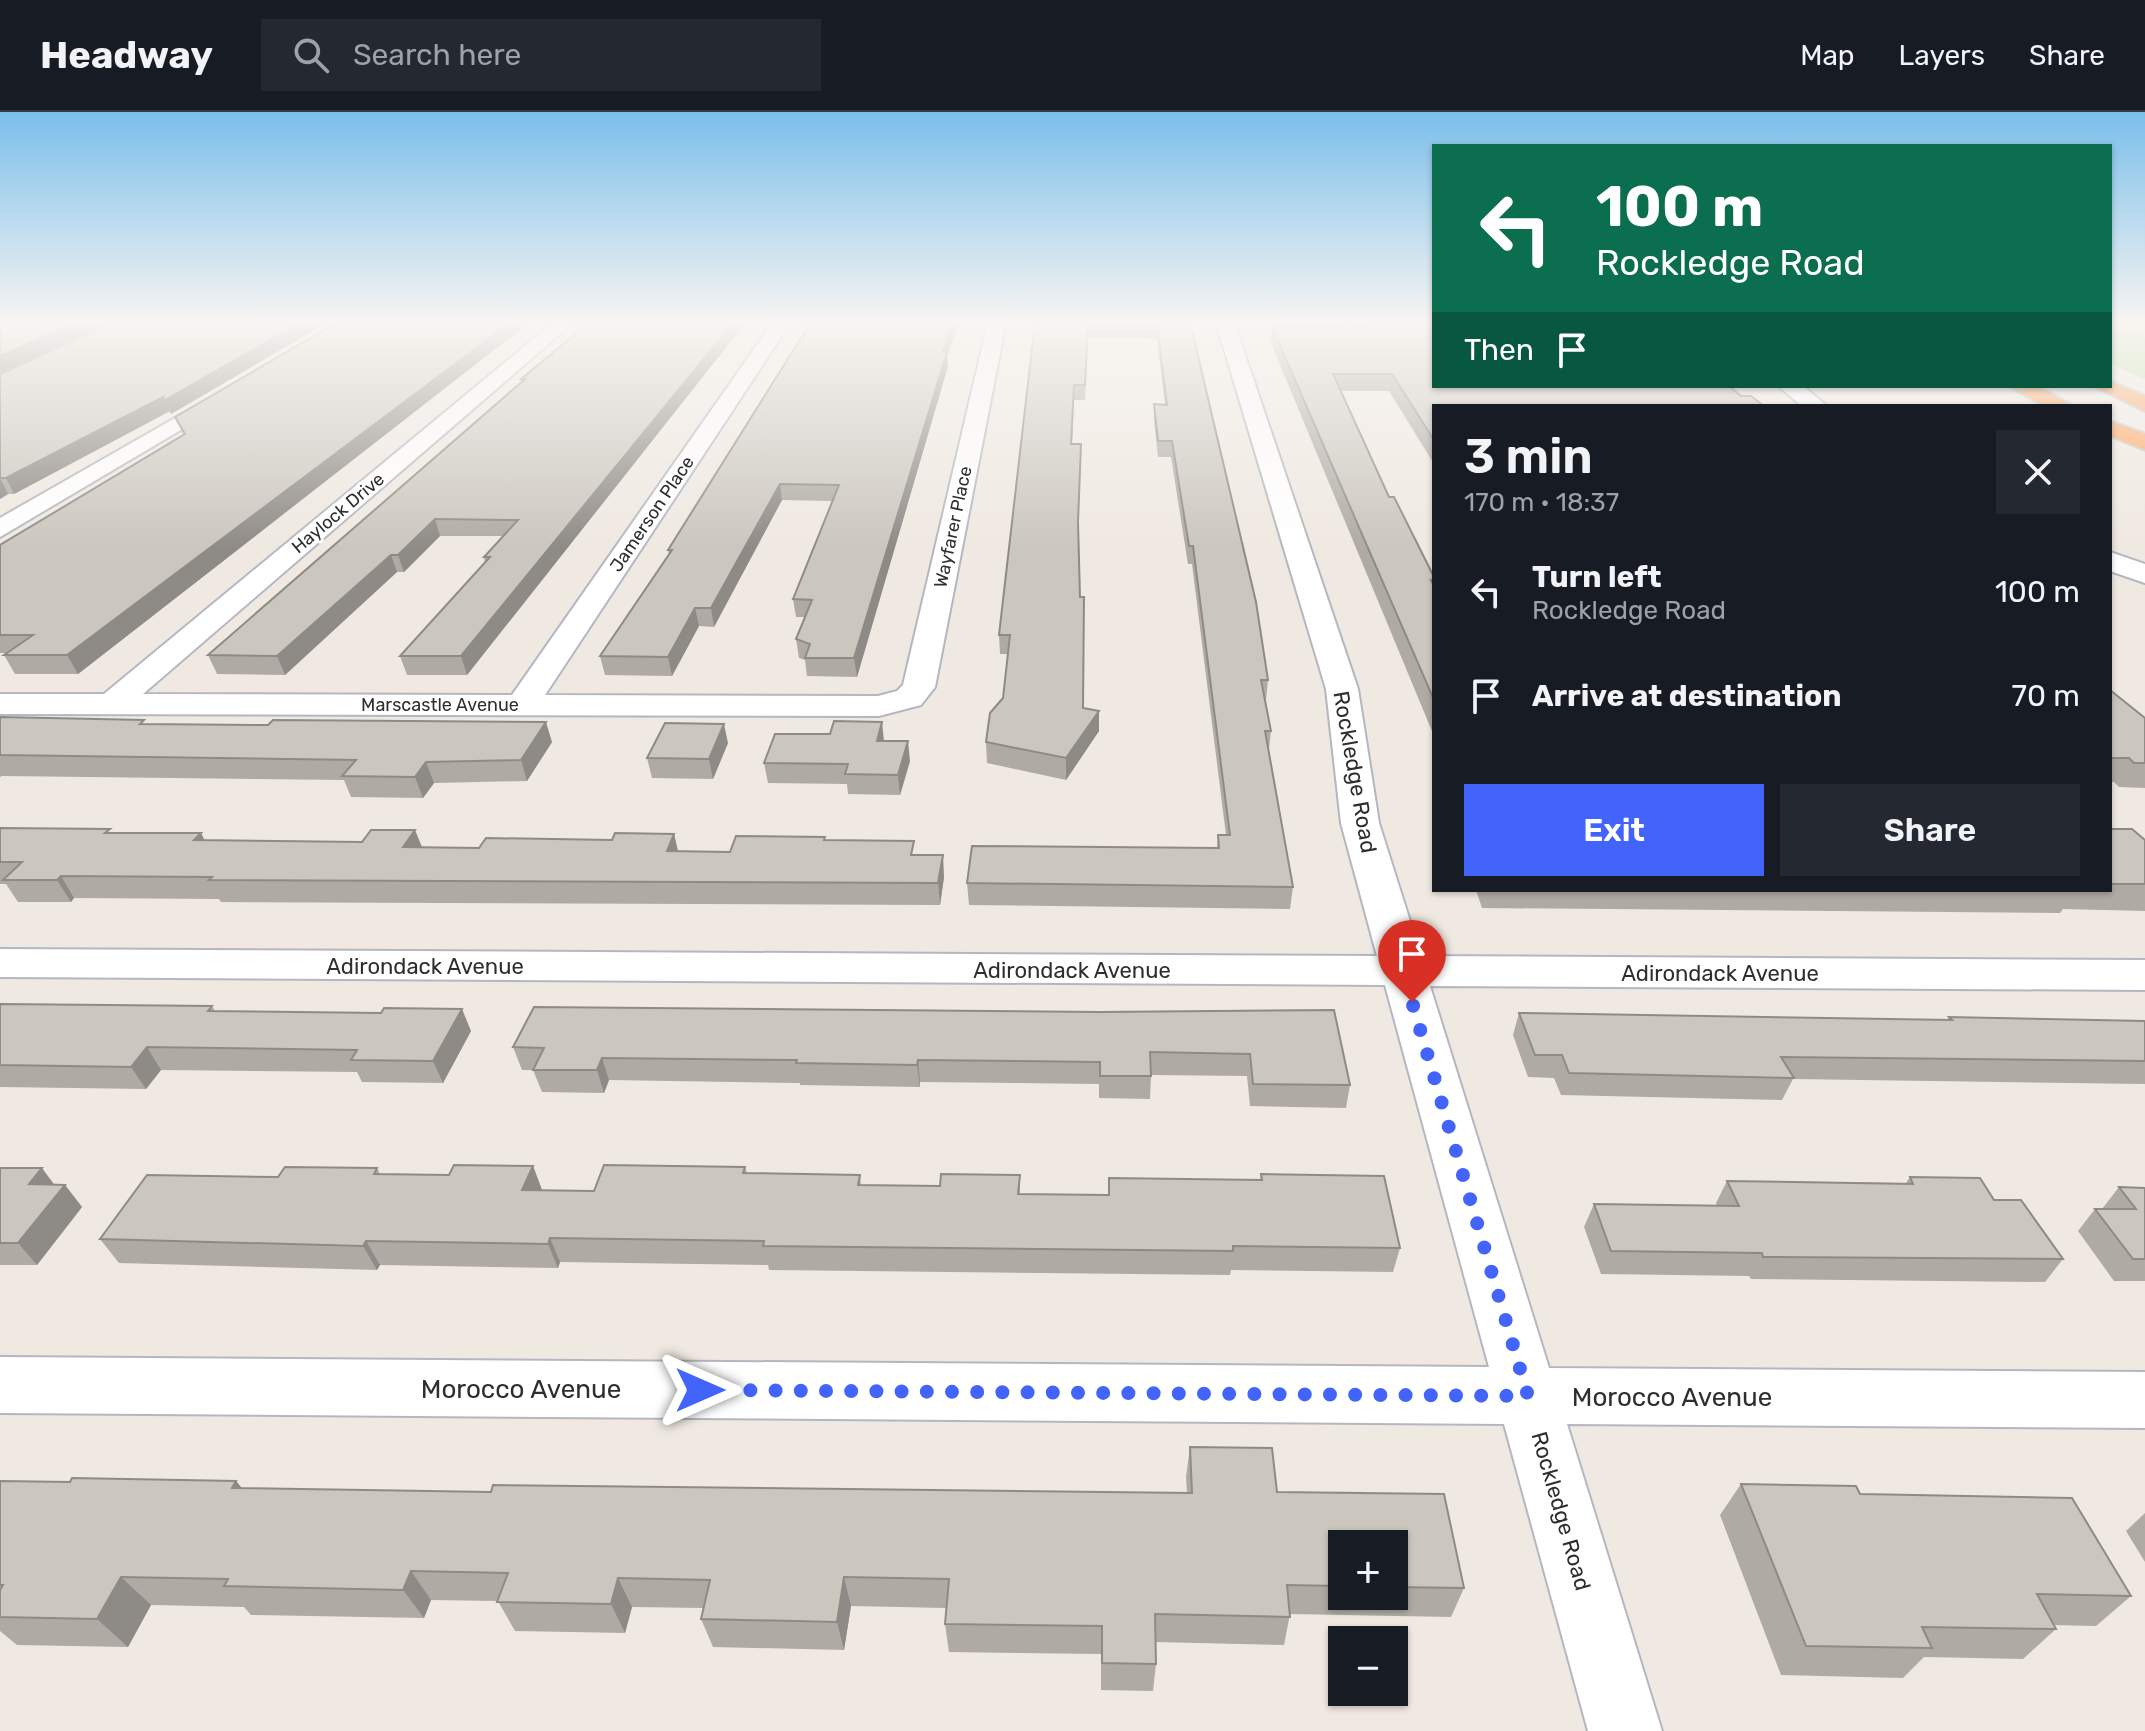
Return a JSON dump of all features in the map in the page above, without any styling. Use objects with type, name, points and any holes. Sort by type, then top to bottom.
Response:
[{"type":"highway","points":[[2112,429],[2145,443]]},
{"type":"main road","points":[[2112,562],[2145,574]]},
{"type":"street","points":[[0,529],[222,398]]},
{"type":"street","name":"Haylock Drive","points":[[112,704],[475,398]]},
{"type":"street","name":"Jamerson Place","points":[[522,705],[731,398]]},
{"type":"street","name":"Wayfarer Place","points":[[879,706],[909,698],[919,687],[981,398]]},
{"type":"street","name":"Rockledge Road","points":[[1249,398],[1342,689],[1360,823],[1625,1731]]},
{"type":"street","name":"Marscastle Avenue","points":[[0,704],[879,706]]},
{"type":"street","name":"Adirondack Avenue","points":[[0,963],[2145,975]]},
{"type":"street","name":"Morocco Avenue","points":[[0,1385],[2145,1400]]},
{"type":"building","points":[[0,398],[162,398],[6,478],[0,478]]},
{"type":"building","points":[[208,398],[410,398],[67,655],[4,655],[33,635],[0,635],[0,545],[185,434],[175,417]]},
{"type":"building","points":[[504,398],[672,398],[461,656],[400,656],[490,557],[484,557],[518,520],[435,519],[398,555],[391,555],[277,656],[208,655]]},
{"type":"building","points":[[764,398],[933,398],[854,658],[805,658],[810,644],[796,639],[812,600],[793,599],[839,485],[780,484],[711,608],[695,608],[668,657],[600,656],[672,550],[668,550]]},
{"type":"building","points":[[1026,398],[1073,398],[1071,444],[1081,444],[1078,522],[1080,597],[1084,597],[1083,708],[1099,711],[1066,758],[986,742],[990,713],[1003,698],[1010,635],[999,635]]},
{"type":"building","points":[[1166,398],[1208,398],[1256,602],[1268,680],[1261,680],[1271,731],[1265,731],[1293,887],[967,883],[972,846],[1219,848],[1218,835],[1230,835],[1193,546],[1189,546],[1172,441],[1158,441],[1154,404],[1167,405]]},
{"type":"building","points":[[1303,398],[1344,398],[1389,497],[1394,497],[1432,573],[1432,695]]},
{"type":"building","points":[[1407,398],[1753,398],[1761,404],[1432,404],[1432,437]]},
{"type":"building","points":[[2112,692],[2145,718],[2145,763],[2134,763],[2129,758],[2112,758]]},
{"type":"building","points":[[0,717],[144,720],[140,724],[268,725],[273,720],[546,722],[521,760],[426,762],[415,777],[342,776],[356,760],[0,755]]},
{"type":"building","points":[[834,721],[882,722],[877,741],[908,741],[898,775],[845,774],[848,764],[764,763],[775,734],[830,734]]},
{"type":"building","points":[[665,723],[724,724],[709,759],[647,758]]},
{"type":"building","points":[[0,828],[201,833],[194,840],[362,842],[371,830],[415,830],[403,847],[479,848],[486,838],[612,840],[615,833],[674,834],[667,851],[730,852],[736,836],[825,837],[824,840],[914,841],[911,855],[943,855],[938,883],[209,880],[212,877],[61,876],[57,880],[3,880],[22,862],[0,862]]},
{"type":"building","points":[[2112,829],[2132,829],[2145,840],[2145,884],[2112,884]]},
{"type":"building","points":[[0,1004],[212,1006],[208,1011],[381,1013],[384,1008],[462,1009],[433,1061],[351,1060],[357,1050],[147,1047],[131,1067],[0,1065]]},
{"type":"building","points":[[534,1007],[1100,1012],[1334,1010],[1350,1085],[1253,1084],[1250,1054],[1150,1052],[1151,1076],[1100,1076],[1100,1062],[918,1060],[917,1065],[602,1058],[597,1070],[533,1070],[544,1048],[513,1047]]},
{"type":"building","points":[[1519,1013],[2145,1021],[2145,1061],[1781,1057],[1794,1078],[1569,1073],[1562,1055],[1535,1055]]},
{"type":"building","points":[[454,1165],[533,1166],[522,1190],[594,1191],[604,1165],[745,1167],[743,1173],[860,1175],[858,1185],[940,1186],[941,1174],[1020,1175],[1018,1194],[1109,1195],[1109,1178],[1262,1180],[1261,1174],[1384,1176],[1400,1248],[1233,1246],[1233,1251],[763,1246],[764,1241],[550,1238],[548,1244],[366,1241],[363,1246],[100,1239],[147,1175],[278,1177],[285,1167],[377,1168],[374,1174],[449,1175]]},
{"type":"building","points":[[0,1168],[42,1168],[29,1184],[65,1185],[18,1243],[0,1243]]},
{"type":"building","points":[[1910,1177],[1980,1178],[1994,1200],[2021,1200],[2063,1259],[1763,1257],[1762,1253],[1611,1251],[1594,1204],[1739,1206],[1727,1181],[1913,1184]]},
{"type":"building","points":[[2119,1187],[2145,1188],[2145,1259],[2133,1259],[2095,1209],[2136,1209]]},
{"type":"building","points":[[1190,1447],[1272,1448],[1277,1492],[1444,1494],[1464,1588],[1408,1587],[1408,1530],[1328,1530],[1328,1586],[1287,1585],[1290,1617],[1155,1614],[1156,1664],[1102,1663],[1102,1626],[945,1624],[949,1579],[844,1577],[837,1622],[701,1619],[710,1580],[618,1578],[611,1604],[497,1602],[508,1573],[411,1571],[403,1590],[224,1586],[228,1579],[121,1577],[97,1619],[0,1617],[0,1590],[3,1585],[0,1585],[0,1481],[70,1482],[72,1478],[236,1481],[232,1488],[491,1492],[493,1485],[1192,1493]]},
{"type":"building","points":[[1741,1484],[1856,1486],[1860,1494],[2072,1498],[2131,1596],[2037,1594],[2056,1629],[1922,1627],[1932,1648],[1806,1646]]},
{"type":"route","points":[[700,1390],[1528,1396],[1412,1002]]}]
